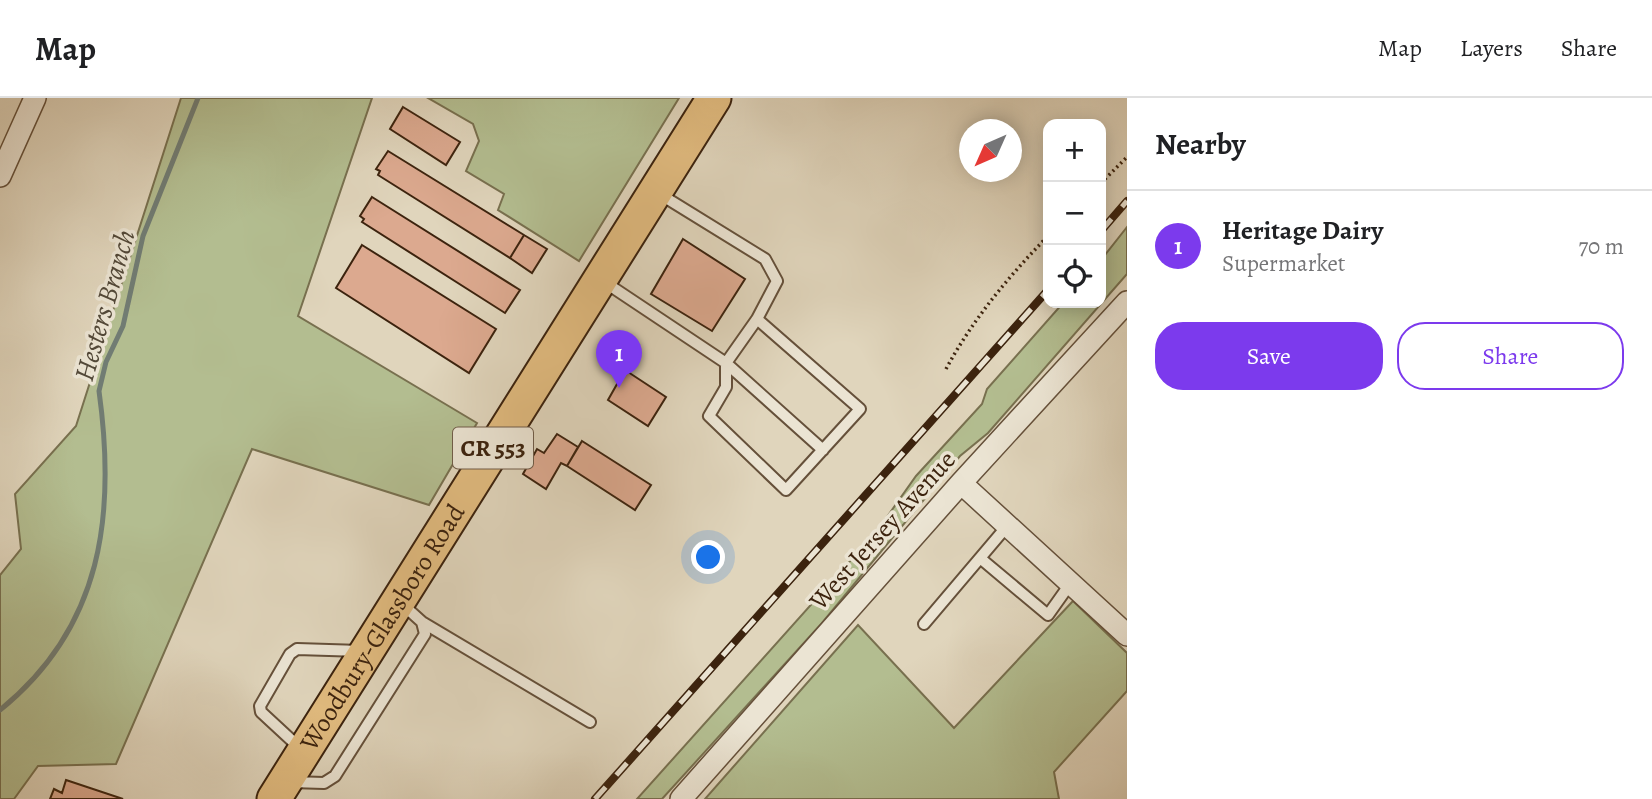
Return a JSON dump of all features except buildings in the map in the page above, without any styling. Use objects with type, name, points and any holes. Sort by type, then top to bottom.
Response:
[{"type":"main road","name":"Woodbury-Glassboro Road","points":[[279,790],[714,98]]},
{"type":"street","points":[[0,176],[35,98]]},
{"type":"street","name":"West Jersey Avenue","points":[[681,799],[961,483],[1127,302]]},
{"type":"street","points":[[961,483],[1127,635]]},
{"type":"lane","points":[[655,191],[765,259],[777,281],[757,319],[726,363],[726,387],[709,416],[786,490],[860,409],[757,319]]},
{"type":"lane","points":[[600,279],[726,363],[823,450]]},
{"type":"lane","points":[[924,624],[1008,525]]},
{"type":"lane","points":[[980,558],[1048,615],[1070,584]]},
{"type":"lane","points":[[397,599],[422,622],[590,722]]},
{"type":"lane","points":[[279,790],[324,783],[335,776],[425,634],[422,622]]},
{"type":"lane","points":[[304,751],[261,712],[260,706],[290,654],[297,649],[365,651]]},
{"type":"path","points":[[1102,182],[1127,156]]},
{"type":"path","points":[[946,369],[959,345],[1008,277],[1043,241]]},
{"type":"green space","points":[[181,98],[372,98],[298,316],[477,423],[429,505],[252,449],[116,764],[38,766],[14,799],[0,799],[0,575],[21,549],[15,494],[76,426]]},
{"type":"green space","points":[[428,98],[679,98],[579,261],[498,210],[504,194],[466,171],[479,141],[473,124]]},
{"type":"green space","points":[[1127,227],[1127,274],[1106,298],[1106,254]]},
{"type":"green space","points":[[1059,308],[1097,308],[988,433],[960,456],[822,623],[662,799],[637,799],[877,531],[916,476],[982,404],[987,389]]},
{"type":"green space","points":[[1073,601],[1127,653],[1127,691],[1054,772],[1059,799],[705,799],[858,625],[954,728]]},
{"type":"waterway","name":"Hesters Branch","points":[[0,710],[35,678],[61,642],[81,605],[94,566],[102,524],[105,481],[99,391],[106,362],[123,326],[143,236],[198,98]]},
{"type":"railway","points":[[1106,225],[1127,201]]},
{"type":"railway","points":[[595,799],[1043,296]]},
{"type":"place","name":"Heritage Dairy","points":[[619,388]]}]
